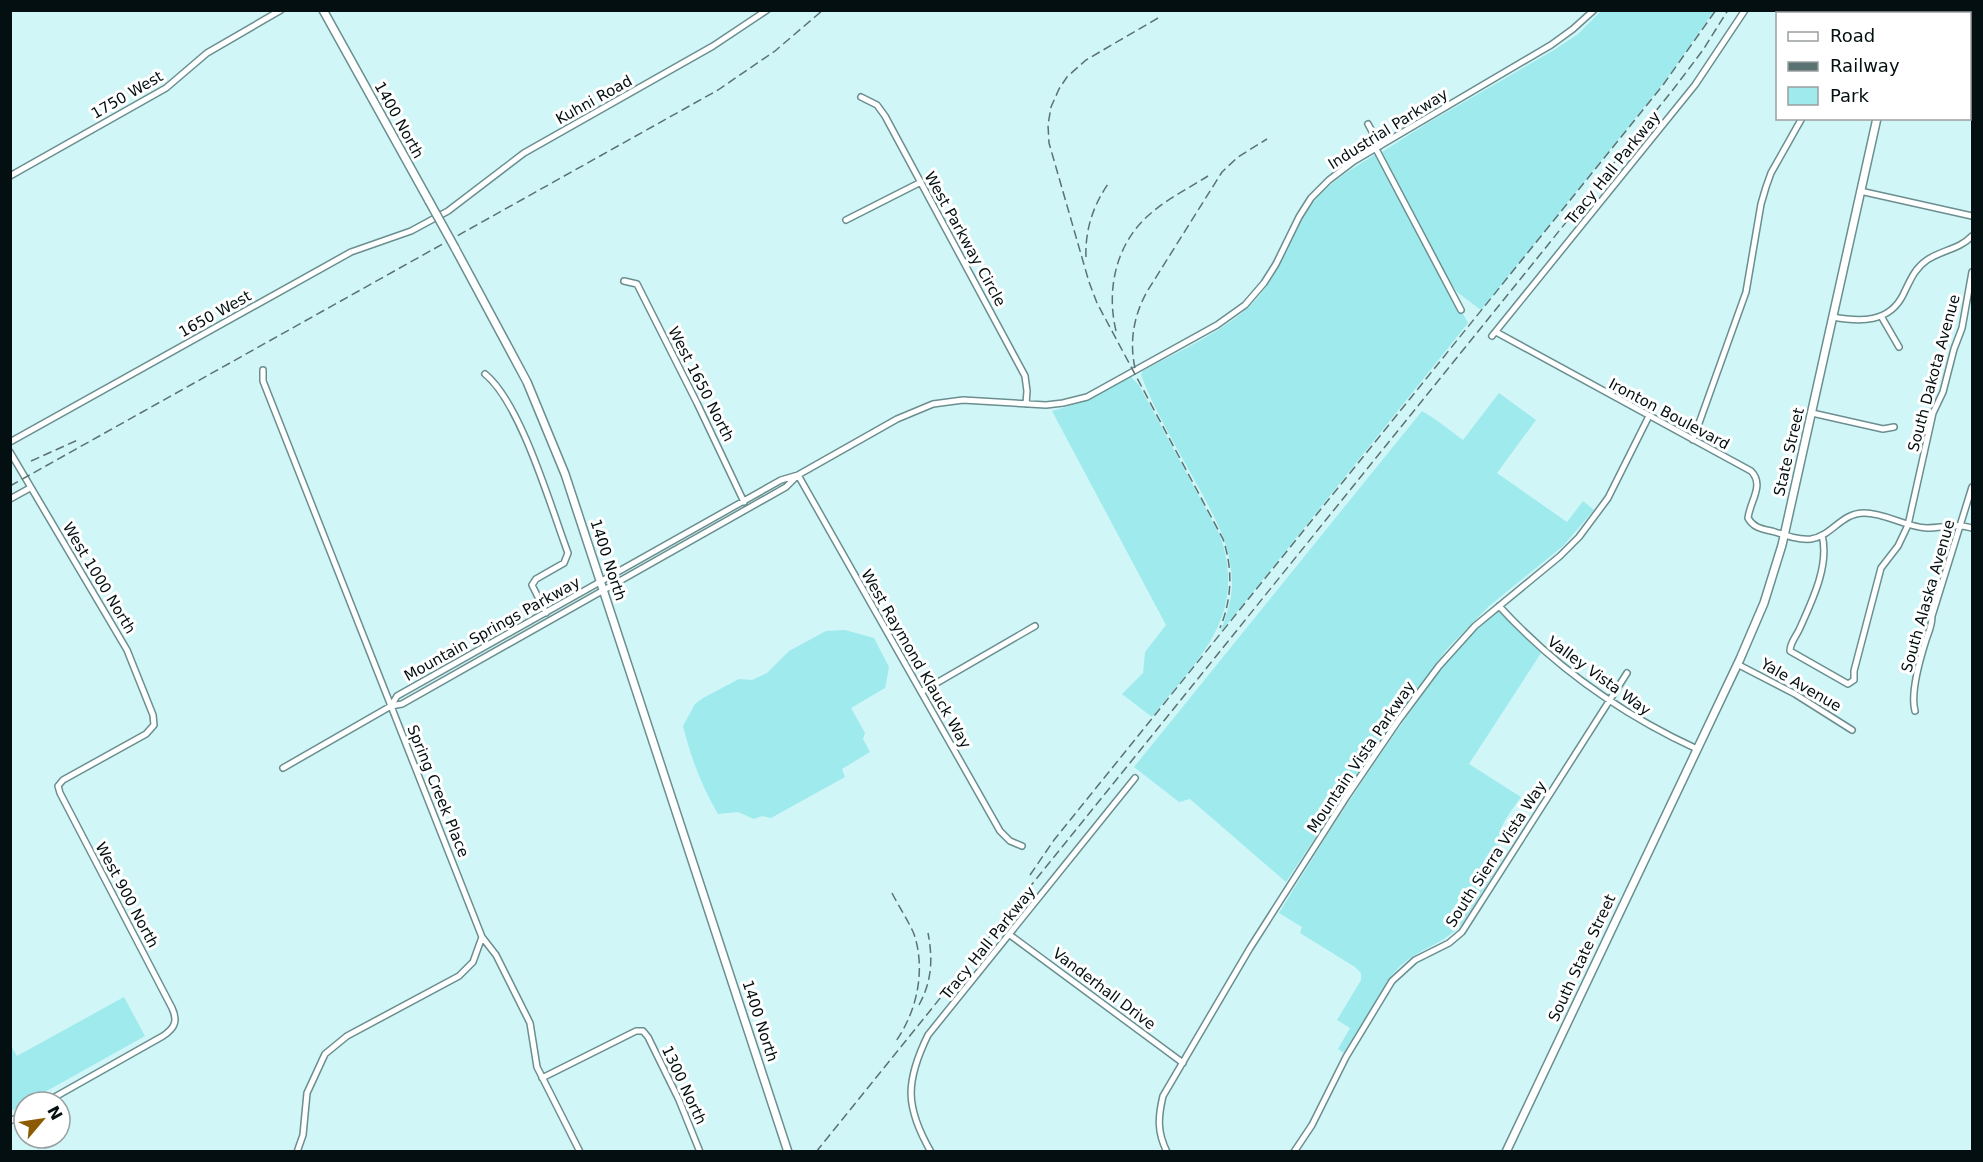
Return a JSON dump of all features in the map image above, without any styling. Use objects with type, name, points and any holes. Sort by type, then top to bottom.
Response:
[{"type":"main road","name":"1400 North","points":[[323,10],[507,341],[543,417],[566,474],[788,1152]]},
{"type":"main road","name":"State Street","points":[[1683,777],[1764,603],[1784,535],[1877,120]]},
{"type":"main road","name":"South State Street","points":[[1506,1152],[1683,777]]},
{"type":"street","name":"1750 West","points":[[10,176],[166,88],[207,53],[281,10]]},
{"type":"street","name":"Kuhni Road","points":[[437,217],[469,196],[524,153],[713,46],[767,10]]},
{"type":"street","name":"Industrial Parkway","points":[[798,475],[897,419],[926,406],[963,400],[1046,405],[1075,401],[1102,390],[1217,325],[1237,312],[1256,294],[1268,277],[1299,217],[1317,191],[1345,167],[1551,45],[1594,10]]},
{"type":"street","name":"Tracy Hall Parkway","points":[[1494,334],[1695,85],[1745,10]]},
{"type":"street","name":"West Parkway Circle","points":[[861,97],[877,105],[881,110],[921,182],[1025,376],[1026,404]]},
{"type":"street","points":[[1693,440],[1749,280],[1761,204],[1766,188],[1801,120]]},
{"type":"street","points":[[1368,124],[1461,310]]},
{"type":"street","points":[[846,220],[921,182]]},
{"type":"street","points":[[1860,191],[1972,216]]},
{"type":"street","name":"1650 West","points":[[10,442],[351,252],[411,231],[437,217]]},
{"type":"street","points":[[1833,317],[1858,321],[1881,316],[1900,300],[1912,276],[1928,260],[1971,240]]},
{"type":"street","name":"South Dakota Avenue","points":[[1822,536],[1824,555],[1816,588],[1792,641],[1790,651],[1851,684],[1854,680],[1854,671],[1881,568],[1898,546],[1908,525],[1933,413],[1943,392],[1962,328],[1972,272]]},
{"type":"street","name":"West 1650 North","points":[[624,281],[637,284],[747,509]]},
{"type":"street","points":[[1881,316],[1899,347]]},
{"type":"street","name":"Ironton Boulevard","points":[[1494,334],[1750,471],[1756,476],[1758,484],[1748,518],[1756,527],[1784,535]]},
{"type":"street","name":"Spring Creek Place","points":[[263,370],[263,381],[482,937],[496,955],[530,1023],[537,1068],[580,1152]]},
{"type":"street","points":[[485,374],[494,382],[516,418],[568,553],[564,562],[536,579],[532,585],[550,620]]},
{"type":"street","points":[[1812,413],[1883,429],[1894,427]]},
{"type":"street","name":"Mountain Vista Parkway","points":[[1167,1152],[1159,1133],[1158,1116],[1163,1096],[1250,948],[1347,796],[1439,666],[1475,626],[1560,556],[1595,517],[1609,496],[1648,416]]},
{"type":"street","name":"West 1000 North","points":[[10,452],[134,663],[154,722],[146,734],[63,780],[58,786]]},
{"type":"street","name":"Mountain Springs Parkway","points":[[391,706],[397,696],[781,480],[798,475]]},
{"type":"street","name":"Mountain Springs Parkway","points":[[283,768],[391,706],[402,704],[747,509],[789,485],[798,475]]},
{"type":"street","name":"West Raymond Klauck Way","points":[[798,475],[1000,831],[1010,841],[1022,846]]},
{"type":"street","name":"South Alaska Avenue","points":[[1915,711],[1912,700],[1924,648],[1932,627],[1932,616],[1972,487]]},
{"type":"street","points":[[10,499],[30,488]]},
{"type":"street","points":[[1784,535],[1813,539],[1822,536],[1841,520],[1860,514],[1872,514],[1908,525],[1928,528],[1960,525],[1972,528]]},
{"type":"street","name":"Valley Vista Way","points":[[1499,606],[1556,662],[1640,722],[1696,749]]},
{"type":"street","points":[[921,692],[1035,626]]},
{"type":"street","name":"Yale Avenue","points":[[1737,664],[1795,694],[1852,730]]},
{"type":"street","name":"South Sierra Vista Way","points":[[1294,1152],[1312,1125],[1346,1058],[1392,981],[1414,960],[1449,944],[1462,932],[1627,673]]},
{"type":"street","name":"Tracy Hall Parkway","points":[[931,1152],[914,1118],[910,1097],[916,1059],[927,1035],[1135,778]]},
{"type":"street","name":"West 900 North","points":[[58,786],[175,1015],[175,1025],[171,1031],[67,1090]]},
{"type":"street","name":"Vanderhall Drive","points":[[1010,935],[1183,1063]]},
{"type":"street","points":[[297,1152],[303,1135],[307,1093],[325,1054],[347,1036],[459,976],[473,962],[482,937]]},
{"type":"street","name":"1300 North","points":[[542,1078],[636,1031],[643,1031],[648,1036],[674,1089],[700,1152]]},
{"type":"green space","points":[[1601,11],[1714,11],[1666,80],[1481,310],[1457,292],[1445,275],[1382,152],[1554,50],[1578,34]]},
{"type":"green space","points":[[1376,154],[1468,323],[1220,633],[1232,590],[1229,556],[1215,518],[1159,416],[1141,375],[1143,371],[1220,329],[1247,308],[1273,276],[1306,212],[1320,194],[1356,166]]},
{"type":"green space","points":[[1131,377],[1139,385],[1220,535],[1227,564],[1228,590],[1223,613],[1214,634],[1202,655],[1152,717],[1122,694],[1143,673],[1145,652],[1166,625],[1052,411],[1083,402]]},
{"type":"green space","points":[[1499,393],[1536,420],[1497,473],[1567,522],[1583,501],[1594,510],[1563,546],[1488,607],[1447,649],[1380,739],[1286,882],[1190,799],[1179,802],[1134,767],[1422,411],[1463,440]]},
{"type":"green space","points":[[1496,612],[1500,612],[1541,653],[1469,764],[1521,797],[1506,819],[1500,833],[1500,849],[1504,857],[1462,924],[1445,938],[1409,959],[1392,975],[1344,1053],[1338,1049],[1350,1028],[1337,1020],[1361,980],[1361,973],[1300,933],[1302,927],[1279,913],[1379,756],[1415,705],[1462,643]]},
{"type":"green space","points":[[845,630],[874,638],[889,667],[885,688],[851,708],[865,733],[863,739],[870,752],[842,769],[845,777],[771,818],[762,816],[754,819],[738,812],[718,814],[697,771],[683,726],[695,704],[739,679],[752,680],[767,673],[789,651],[826,631]]},
{"type":"green space","points":[[124,997],[145,1036],[49,1090],[12,1090],[11,1111],[11,1046],[17,1056]]},
{"type":"railway","points":[[10,486],[718,90],[775,51],[823,10]]},
{"type":"railway","points":[[1030,875],[1054,840],[1663,85],[1716,10]]},
{"type":"railway","points":[[816,1152],[1672,91],[1703,50],[1728,10]]},
{"type":"railway","points":[[1158,18],[1086,60],[1067,77],[1051,107],[1048,125],[1049,143],[1097,303],[1223,539],[1230,584],[1227,606],[1220,628]]},
{"type":"railway","points":[[1135,368],[1134,328],[1139,309],[1148,290],[1222,172],[1238,157],[1267,139]]},
{"type":"railway","points":[[1116,331],[1113,315],[1113,283],[1116,268],[1129,239],[1150,214],[1208,176]]},
{"type":"railway","points":[[1086,257],[1091,219],[1108,184]]},
{"type":"railway","points":[[31,461],[80,439]]},
{"type":"railway","points":[[892,893],[914,934],[919,962],[914,1003],[896,1041]]},
{"type":"railway","points":[[919,1005],[927,987],[930,970],[931,952],[928,933]]}]
